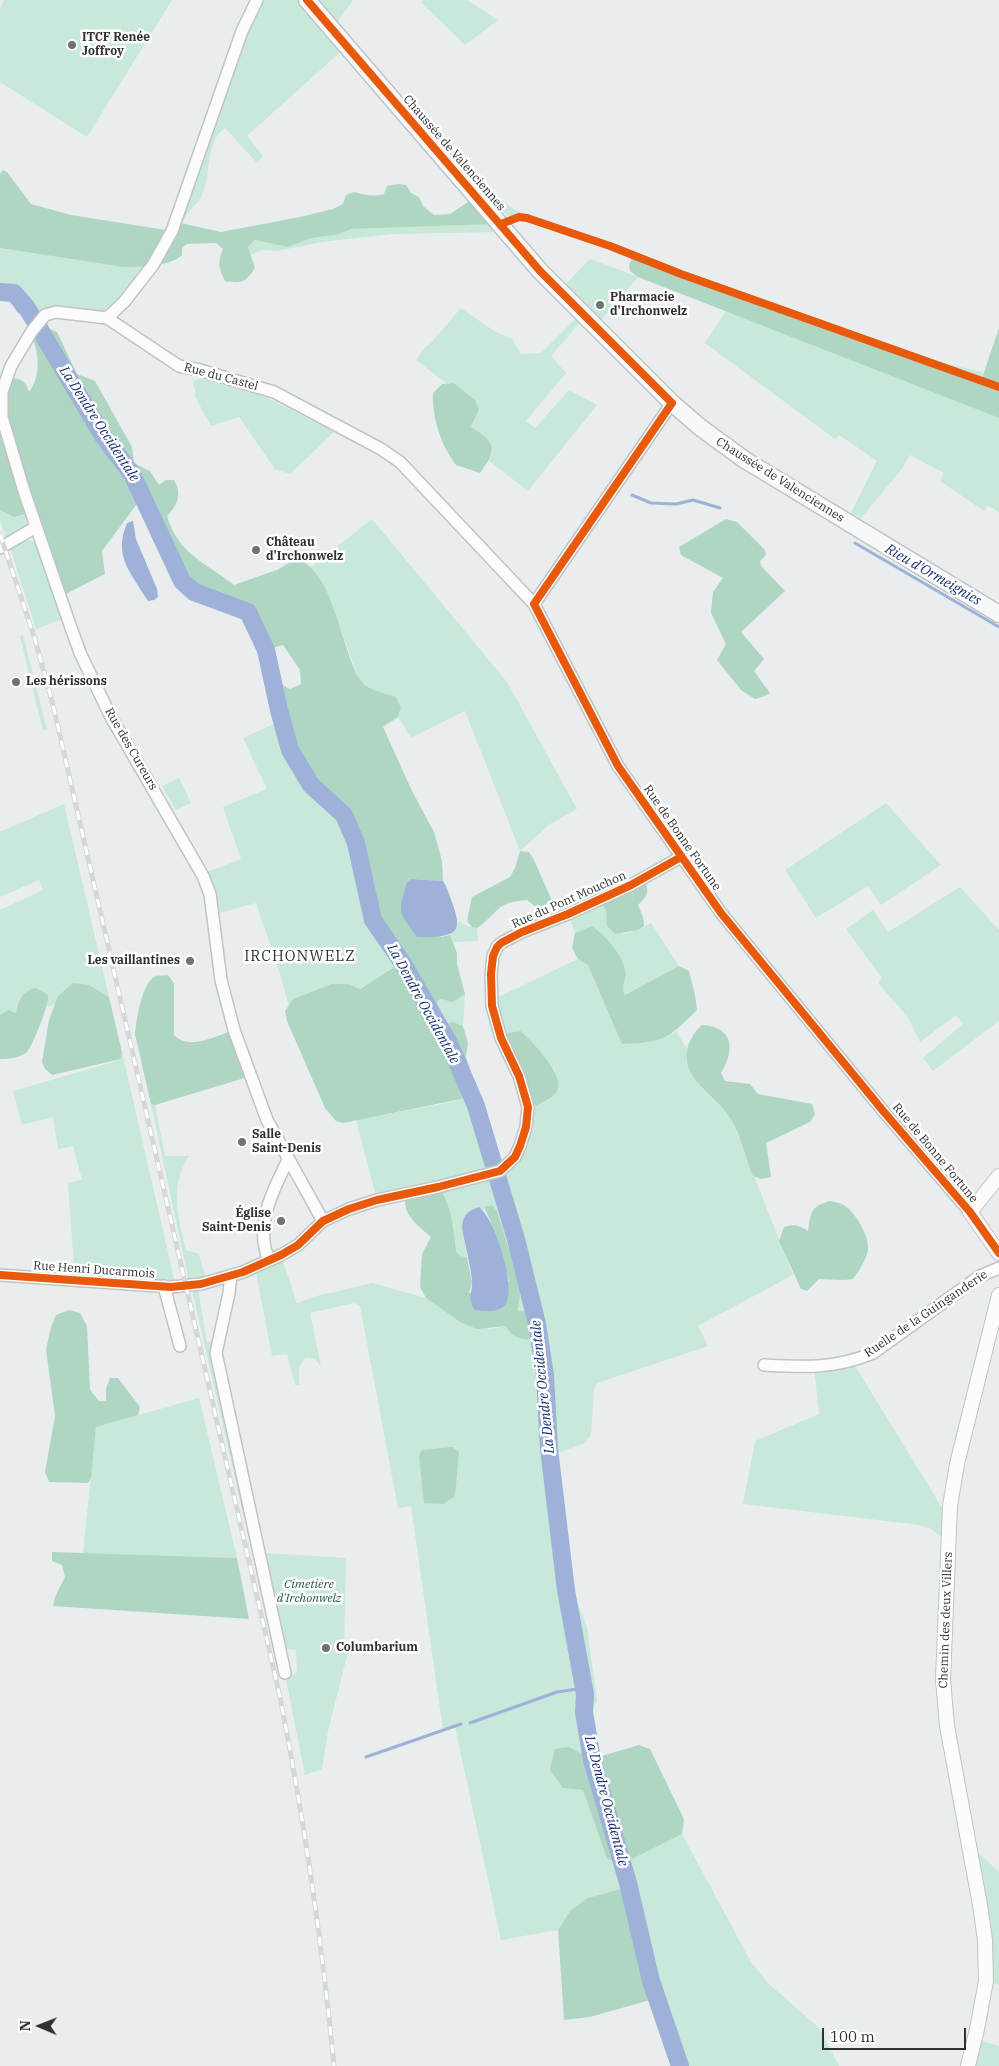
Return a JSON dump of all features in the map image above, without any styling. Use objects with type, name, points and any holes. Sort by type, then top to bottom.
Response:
[{"type":"main road","name":"Chaussée de Valenciennes","points":[[307,0],[540,271],[700,428],[745,460],[999,614]]},
{"type":"street","points":[[108,318],[124,302],[153,266],[172,231],[242,31],[257,0]]},
{"type":"street","name":"Rue des Cureurs","points":[[108,318],[56,312],[41,317],[3,378],[2,417],[36,527],[71,628],[93,681],[124,740],[203,876],[210,894],[221,980],[234,1030],[267,1120],[323,1222]]},
{"type":"street","name":"Rue du Castel","points":[[108,318],[179,366],[200,370],[274,392],[400,462],[534,604]]},
{"type":"street","points":[[534,604],[672,402]]},
{"type":"street","points":[[0,548],[36,527]]},
{"type":"street","name":"Rue de Bonne Fortune","points":[[534,604],[618,766],[681,857],[734,928],[884,1112],[970,1212],[999,1253]]},
{"type":"street","name":"Rue du Pont Mouchon","points":[[269,1260],[298,1245],[323,1222],[349,1209],[377,1200],[488,1175],[500,1171],[514,1158],[526,1127],[528,1107],[520,1076],[501,1038],[492,1006],[490,974],[493,956],[497,947],[522,932],[568,914],[632,885],[681,857]]},
{"type":"street","points":[[269,1260],[264,1240],[265,1215],[271,1196],[288,1160]]},
{"type":"street","points":[[970,1212],[999,1176]]},
{"type":"street","name":"Rue Henri Ducarmois","points":[[0,1275],[186,1287],[231,1275],[269,1260]]},
{"type":"street","name":"Ruelle de la Guinganderie","points":[[764,1364],[814,1367],[842,1363],[873,1353],[980,1276],[999,1268]]},
{"type":"street","points":[[231,1275],[216,1353],[285,1673]]},
{"type":"street","points":[[164,1286],[180,1346]]},
{"type":"street","name":"Chemin des deux Villers","points":[[968,2066],[986,1981],[985,1940],[947,1726],[942,1679],[950,1506],[957,1464],[999,1295]]},
{"type":"green space","name":"ITCF Renée Joffroy","points":[[4,0],[172,0],[87,137],[0,82],[0,8]]},
{"type":"green space","points":[[257,0],[353,0],[332,29],[347,46],[247,136],[263,156],[257,163],[225,128],[218,134],[211,152],[204,191],[181,224],[176,222]]},
{"type":"green space","points":[[423,0],[467,0],[498,20],[465,45],[421,2]]},
{"type":"green space","points":[[3,170],[7,172],[31,204],[71,215],[172,231],[176,222],[221,232],[300,217],[333,209],[343,204],[346,195],[354,192],[380,195],[384,194],[387,186],[398,184],[406,185],[411,193],[419,197],[423,206],[434,215],[450,214],[477,196],[494,224],[352,229],[335,235],[311,238],[288,247],[255,240],[248,247],[255,268],[243,281],[231,282],[225,281],[221,272],[219,262],[223,249],[216,243],[187,244],[182,248],[182,255],[177,259],[154,266],[137,267],[123,267],[0,248],[0,174]]},
{"type":"green space","points":[[473,172],[505,203],[517,211],[920,356],[983,372],[981,379],[702,280],[588,237],[528,218],[518,216],[510,218],[479,187]]},
{"type":"green space","points":[[494,224],[497,232],[393,234],[321,242],[277,251],[262,250],[251,255],[248,247],[255,240],[288,247],[311,238],[335,235],[352,229]]},
{"type":"green space","points":[[0,248],[123,267],[153,265],[106,313],[41,317],[16,291],[0,288]]},
{"type":"green space","points":[[633,256],[737,296],[809,319],[950,372],[981,381],[999,328],[999,418],[638,277],[630,271],[629,265]]},
{"type":"green space","points":[[590,259],[638,277],[596,326],[560,290]]},
{"type":"green space","points":[[461,308],[494,331],[512,339],[521,354],[541,353],[578,316],[582,320],[551,356],[566,373],[526,421],[535,428],[569,390],[597,405],[528,491],[489,461],[493,451],[477,431],[471,427],[479,411],[455,383],[446,383],[416,360],[426,346],[430,344]]},
{"type":"green space","points":[[726,311],[999,418],[999,512],[988,506],[984,511],[940,481],[944,473],[910,455],[901,470],[861,518],[851,513],[877,461],[839,435],[835,439],[705,343]]},
{"type":"green space","points":[[41,317],[50,329],[57,332],[77,374],[95,381],[132,447],[134,463],[150,471],[159,485],[166,480],[174,480],[178,490],[178,499],[174,508],[167,516],[178,540],[186,549],[234,585],[277,570],[296,559],[308,565],[319,577],[327,593],[359,678],[371,688],[396,697],[401,707],[398,717],[383,727],[412,791],[434,832],[442,861],[443,881],[412,879],[441,937],[450,935],[457,953],[457,964],[465,994],[453,1002],[440,999],[434,1006],[428,1008],[439,1026],[453,1022],[463,1026],[468,1043],[466,1057],[473,1079],[469,1090],[461,1099],[343,1123],[336,1121],[325,1108],[287,1021],[285,1011],[293,999],[332,984],[348,984],[360,989],[402,962],[373,920],[356,843],[344,815],[311,785],[290,750],[272,679],[290,689],[301,684],[300,670],[283,645],[266,650],[248,612],[194,592],[182,581],[142,497],[102,551],[105,574],[60,597],[28,509],[26,514],[14,517],[0,510],[0,416],[6,378],[21,380],[26,384],[29,392],[33,386],[38,363],[36,348],[30,334]]},
{"type":"green space","points":[[205,377],[266,397],[334,432],[290,474],[275,469],[239,417],[211,426],[194,395],[196,393],[194,381]]},
{"type":"green space","points":[[454,383],[475,400],[479,410],[471,427],[485,437],[492,447],[490,458],[480,473],[456,465],[438,431],[433,393],[442,384]]},
{"type":"green space","points":[[28,509],[24,528],[7,540],[0,521],[0,510],[21,516],[26,514]]},
{"type":"green space","points":[[372,519],[507,682],[577,809],[550,824],[520,851],[465,711],[411,738],[398,717],[401,707],[396,697],[375,691],[359,680],[332,604],[310,568]]},
{"type":"green space","points":[[726,519],[737,522],[765,550],[766,555],[760,561],[761,566],[785,591],[741,632],[764,659],[754,671],[770,693],[755,699],[741,690],[717,660],[726,644],[711,613],[713,592],[723,578],[681,555],[679,547]]},
{"type":"green space","points":[[27,540],[36,542],[67,617],[36,629],[9,545]]},
{"type":"green space","points":[[23,635],[47,729],[43,731],[20,636]]},
{"type":"green space","points":[[282,720],[290,750],[311,785],[344,815],[356,843],[373,920],[402,962],[359,989],[348,984],[293,999],[289,1006],[256,903],[212,915],[202,874],[241,859],[223,807],[267,789],[243,738]]},
{"type":"green space","points":[[179,778],[191,803],[176,810],[162,786]]},
{"type":"green space","points":[[886,803],[941,865],[881,905],[868,886],[816,918],[785,870]]},
{"type":"green space","points":[[64,804],[109,997],[89,985],[58,996],[55,1004],[47,1007],[45,994],[34,988],[16,1013],[8,1010],[0,1015],[0,910],[43,890],[39,880],[0,897],[0,832]]},
{"type":"green space","points":[[520,851],[529,852],[534,860],[557,912],[547,916],[527,900],[517,901],[498,909],[477,928],[472,927],[467,921],[472,897],[510,877]]},
{"type":"green space","points":[[645,881],[646,894],[638,905],[643,917],[644,926],[638,930],[615,934],[607,926],[606,910],[602,903]]},
{"type":"green space","points":[[960,887],[999,930],[999,1021],[933,1071],[923,1058],[963,1024],[956,1015],[920,1042],[907,1016],[878,983],[882,978],[846,929],[873,910],[888,932]]},
{"type":"green space","points":[[602,903],[606,909],[606,917],[623,934],[638,930],[651,923],[679,966],[625,995],[622,988],[626,970],[592,926],[575,933],[568,914]]},
{"type":"green space","points":[[459,921],[467,926],[477,928],[478,941],[453,942],[450,935]]},
{"type":"green space","points":[[592,926],[612,945],[623,962],[626,972],[623,988],[625,995],[679,966],[689,971],[697,1010],[664,1038],[647,1042],[622,1044],[588,965],[578,959],[572,948],[575,933]]},
{"type":"green space","points":[[578,959],[588,965],[603,997],[673,1034],[676,1031],[687,1049],[686,1061],[701,1088],[731,1118],[793,1275],[698,1326],[708,1346],[597,1383],[594,1389],[591,1435],[585,1443],[550,1456],[566,1590],[578,1604],[587,1627],[597,1701],[592,1709],[601,1757],[592,1760],[569,1747],[563,1787],[583,1790],[607,1859],[622,1864],[682,1834],[751,1962],[769,1984],[819,2028],[839,2066],[680,2066],[651,1981],[570,1911],[558,1930],[501,1940],[455,1727],[443,1730],[411,1506],[398,1508],[360,1306],[355,1303],[310,1313],[321,1367],[315,1360],[305,1358],[299,1367],[299,1385],[295,1385],[287,1354],[272,1356],[255,1267],[281,1255],[297,1303],[317,1296],[372,1283],[426,1298],[460,1322],[490,1329],[505,1326],[516,1337],[532,1339],[530,1312],[518,1311],[521,1288],[497,1211],[492,1205],[484,1207],[484,1210],[479,1207],[462,1228],[467,1257],[460,1256],[456,1251],[454,1227],[440,1188],[377,1200],[356,1120],[452,1102],[461,1099],[469,1090],[476,1106],[494,1173],[511,1167],[528,1107],[556,1071],[521,1031],[501,1038],[492,1000]]},
{"type":"green space","points":[[168,975],[174,983],[174,1035],[180,1040],[195,1042],[234,1030],[251,1076],[155,1105],[151,1104],[135,1034],[138,1011],[143,993],[151,979],[156,976]]},
{"type":"green space","points":[[73,983],[89,985],[109,997],[122,1052],[121,1059],[52,1075],[45,1069],[42,1062],[49,1020],[58,996]]},
{"type":"green space","points":[[35,988],[44,992],[48,996],[48,1000],[33,1042],[27,1052],[21,1056],[0,1059],[0,1015],[8,1010],[16,1013],[24,995]]},
{"type":"green space","points":[[465,994],[463,1026],[453,1022],[439,1026],[428,1008],[434,1006],[440,999],[453,1002]]},
{"type":"green space","points":[[702,1025],[720,1030],[729,1041],[730,1048],[726,1064],[721,1073],[725,1081],[750,1084],[758,1094],[812,1104],[815,1114],[810,1122],[766,1143],[771,1177],[761,1179],[753,1176],[731,1119],[699,1085],[688,1066],[686,1055],[689,1043],[694,1033]]},
{"type":"green space","points":[[521,1031],[546,1058],[558,1081],[558,1088],[555,1094],[537,1105],[527,1102],[501,1038],[509,1033]]},
{"type":"green space","points":[[122,1052],[175,1283],[75,1280],[68,1183],[82,1180],[73,1146],[58,1149],[53,1117],[22,1125],[13,1091],[117,1061],[121,1059]]},
{"type":"green space","points":[[151,1104],[155,1105],[165,1156],[189,1156],[179,1178],[177,1190],[178,1214],[186,1250],[199,1254],[207,1282],[189,1282]]},
{"type":"green space","points":[[440,1189],[450,1211],[456,1251],[460,1256],[467,1257],[472,1282],[469,1293],[509,1281],[490,1220],[484,1207],[492,1205],[497,1211],[521,1288],[518,1311],[530,1312],[536,1318],[538,1332],[532,1339],[516,1337],[505,1326],[477,1329],[460,1322],[426,1298],[420,1287],[422,1254],[431,1237],[411,1218],[405,1200],[406,1193]]},
{"type":"green space","points":[[830,1201],[843,1205],[854,1214],[865,1232],[868,1251],[862,1266],[853,1279],[819,1279],[807,1291],[801,1289],[779,1241],[784,1227],[802,1227],[808,1231],[810,1219],[815,1208]]},
{"type":"green space","points":[[198,1289],[207,1342],[215,1341],[269,1599],[258,1579],[192,1290]]},
{"type":"green space","points":[[69,1310],[80,1313],[87,1326],[90,1390],[99,1401],[106,1401],[106,1389],[110,1378],[118,1378],[140,1407],[138,1415],[96,1427],[91,1478],[88,1483],[49,1482],[45,1472],[55,1416],[46,1350],[51,1327],[56,1315]]},
{"type":"green space","points":[[852,1361],[941,1506],[950,1506],[949,1543],[931,1529],[920,1525],[743,1504],[755,1441],[819,1414],[814,1367]]},
{"type":"green space","points":[[199,1398],[237,1558],[83,1553],[96,1427]]},
{"type":"green space","points":[[452,1447],[459,1452],[455,1496],[443,1504],[424,1503],[419,1455],[422,1450]]},
{"type":"green space","points":[[52,1552],[237,1558],[249,1619],[53,1606],[55,1597],[65,1577],[62,1565],[52,1561]]},
{"type":"green space","name":"Cimetière d'Irchonwelz","points":[[265,1553],[346,1558],[344,1651],[348,1652],[328,1731],[322,1769],[305,1775],[286,1679],[297,1672],[296,1650],[283,1649]]},
{"type":"green space","points":[[639,1745],[650,1749],[684,1819],[682,1834],[622,1864],[607,1859],[583,1790],[563,1788],[550,1770],[555,1749],[569,1747],[592,1759]]},
{"type":"green space","points":[[969,1844],[999,1872],[999,1985],[986,1981]]},
{"type":"green space","points":[[629,1887],[651,1981],[657,1998],[590,2017],[564,2020],[558,1930],[570,1911],[588,1898]]},
{"type":"green space","points":[[975,2039],[999,2046],[999,2066],[968,2066]]},
{"type":"water","points":[[0,288],[19,294],[32,305],[41,317],[35,327],[28,318],[17,312],[10,299],[0,294]]},
{"type":"water","points":[[133,521],[136,539],[157,589],[158,597],[154,600],[148,601],[128,569],[122,553],[123,534],[127,523]]},
{"type":"water","points":[[412,879],[443,881],[457,920],[457,927],[453,932],[434,937],[417,937],[401,911],[407,882]]},
{"type":"water","points":[[479,1207],[485,1213],[497,1238],[509,1285],[505,1305],[499,1309],[487,1311],[475,1310],[471,1301],[472,1280],[462,1228],[466,1214]]},
{"type":"waterway","name":"La Dendre Occidentale","points":[[0,292],[14,293],[27,308],[103,436],[132,474],[182,581],[194,592],[248,612],[266,650],[290,750],[311,785],[344,815],[356,843],[373,920],[402,962],[449,1043],[476,1106],[516,1239],[537,1324],[545,1375],[549,1449],[566,1590],[585,1694],[584,1712],[592,1760],[628,1883],[651,1981],[680,2066]]},
{"type":"waterway","name":"Rieu d'Ormeignies","points":[[632,495],[651,503],[676,504],[693,500],[720,508]]},
{"type":"waterway","name":"Rieu d'Ormeignies","points":[[855,543],[999,627]]},
{"type":"waterway","points":[[470,1723],[557,1692],[584,1688]]},
{"type":"waterway","points":[[366,1757],[461,1724]]},
{"type":"railway","points":[[0,534],[34,636],[53,705],[280,1697],[312,1881],[334,2066]]},
{"type":"cycle path","points":[[307,0],[540,271],[672,403],[534,604],[618,766],[721,913],[884,1112],[970,1212],[999,1253]]},
{"type":"cycle path","points":[[501,224],[519,217],[527,218],[610,246],[681,274],[999,387]]},
{"type":"cycle path","points":[[0,1275],[171,1287],[201,1284],[243,1272],[281,1255],[298,1245],[323,1221],[349,1209],[377,1200],[500,1171],[515,1157],[520,1146],[526,1127],[528,1107],[519,1076],[501,1038],[492,1006],[491,974],[493,956],[497,947],[522,932],[568,914],[631,885],[681,857]]},
{"type":"place","name":"ITCF Renée Joffroy","points":[[72,45]]},
{"type":"place","name":"Pharmacie d'Irchonwelz","points":[[600,305]]},
{"type":"place","name":"Château d'Irchonwelz","points":[[256,550]]},
{"type":"place","name":"Les hérissons","points":[[16,682]]},
{"type":"place","name":"Les vaillantines","points":[[190,961]]},
{"type":"place","name":"Salle Saint-Denis","points":[[242,1142]]},
{"type":"place","name":"Église Saint-Denis","points":[[281,1221]]},
{"type":"place","name":"Columbarium","points":[[326,1648]]},
{"type":"district","name":"IRCHONWELZ","points":[[300,957]]}]
